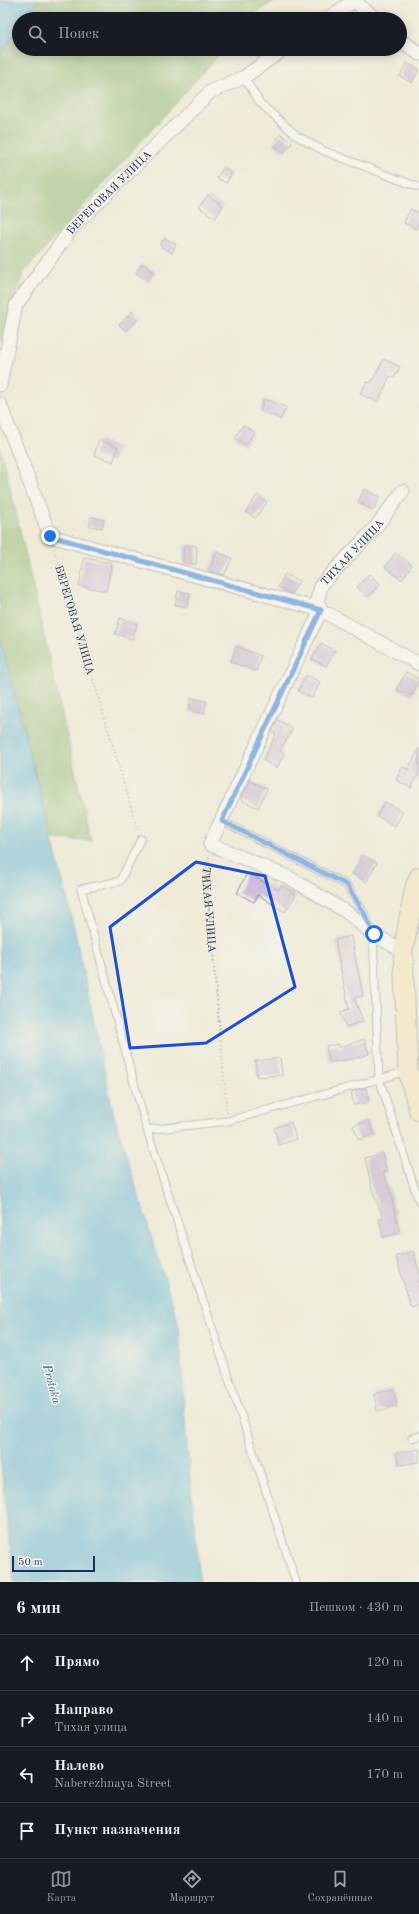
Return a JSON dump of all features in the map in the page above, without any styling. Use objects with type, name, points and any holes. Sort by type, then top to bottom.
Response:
[{"type":"street","points":[[337,12],[354,0],[368,12]]},
{"type":"street","points":[[407,44],[419,54]]},
{"type":"street","name":"БЕРЕГОВАЯ УЛИЦА","points":[[0,385],[16,305],[72,228],[210,92],[244,77],[274,56]]},
{"type":"street","points":[[0,404],[50,536],[321,610],[419,664]]},
{"type":"street","name":"ТИХАЯ УЛИЦА","points":[[210,844],[321,610],[317,600],[322,584],[376,527],[403,491]]},
{"type":"street","points":[[210,844],[290,878],[348,913],[374,934],[403,951]]},
{"type":"street","points":[[419,877],[414,887],[403,951],[408,1070],[419,1111]]},
{"type":"lane","points":[[244,77],[260,103],[297,136],[324,151],[418,187]]},
{"type":"lane","points":[[222,821],[347,885],[364,913],[374,934],[379,1078],[419,1202]]},
{"type":"lane","points":[[141,839],[120,881],[82,889],[147,1130],[296,1582]]},
{"type":"lane","points":[[147,1130],[228,1121],[408,1070]]},
{"type":"path","name":"БЕРЕГОВАЯ УЛИЦА","points":[[50,536],[141,839]]},
{"type":"path","name":"ТИХАЯ УЛИЦА","points":[[210,844],[206,875],[228,1121]]},
{"type":"highlighted area","points":[[196,862],[265,876],[295,987],[206,1043],[130,1048],[110,927]]},
{"type":"green space","points":[[39,0],[276,0],[257,12],[30,12]]},
{"type":"green space","points":[[12,38],[12,56],[218,56],[24,272],[0,345],[0,55]]},
{"type":"green space","points":[[0,448],[91,841],[52,839],[0,638]]},
{"type":"water","points":[[0,0],[39,0],[30,12],[12,12],[12,38],[0,55]]},
{"type":"water","name":"Protoka","points":[[0,638],[71,914],[114,1116],[179,1325],[185,1423],[200,1582],[14,1582],[0,1457]]},
{"type":"building","points":[[407,63],[419,69],[412,83],[400,76]]},
{"type":"building","points":[[281,134],[292,143],[284,153],[273,144]]},
{"type":"building","points":[[223,168],[232,173],[226,183],[217,178]]},
{"type":"building","points":[[208,195],[223,206],[215,218],[199,207]]},
{"type":"building","points":[[410,209],[419,213],[419,222],[416,229],[404,223]]},
{"type":"building","points":[[164,238],[176,244],[172,253],[160,246]]},
{"type":"building","points":[[142,263],[155,272],[148,281],[136,273]]},
{"type":"building","points":[[132,311],[139,318],[127,331],[119,325]]},
{"type":"building","points":[[384,359],[400,367],[394,378],[390,376],[378,402],[360,394],[367,382],[371,383]]},
{"type":"building","points":[[264,399],[286,407],[281,419],[260,411]]},
{"type":"building","points":[[243,425],[254,432],[246,445],[235,438]]},
{"type":"building","points":[[99,440],[118,447],[113,462],[94,455]]},
{"type":"building","points":[[364,489],[380,497],[373,510],[358,502]]},
{"type":"building","points":[[257,495],[267,502],[255,518],[246,512]]},
{"type":"building","points":[[91,517],[104,520],[102,528],[89,526]]},
{"type":"building","points":[[184,545],[197,546],[196,564],[183,563]]},
{"type":"building","points":[[217,552],[232,558],[224,575],[209,571]]},
{"type":"building","points":[[395,553],[412,565],[402,580],[385,567]]},
{"type":"building","points":[[84,558],[112,563],[106,591],[79,586]]},
{"type":"building","points":[[285,574],[299,581],[292,594],[278,587]]},
{"type":"building","points":[[369,574],[380,584],[368,597],[357,587]]},
{"type":"building","points":[[178,591],[190,593],[187,607],[175,605]]},
{"type":"building","points":[[120,618],[137,624],[133,639],[115,634]]},
{"type":"building","points":[[321,643],[335,651],[326,666],[312,659]]},
{"type":"building","points":[[236,646],[261,656],[256,671],[231,662]]},
{"type":"building","points":[[406,672],[419,679],[412,696],[397,689]]},
{"type":"building","points":[[306,675],[320,682],[312,698],[298,691]]},
{"type":"building","points":[[191,698],[207,701],[204,714],[189,711]]},
{"type":"building","points":[[278,720],[293,728],[280,751],[284,754],[277,768],[263,760],[276,734],[272,732]]},
{"type":"building","points":[[419,748],[419,773],[411,788],[396,780],[403,767],[408,770]]},
{"type":"building","points":[[250,781],[267,789],[258,808],[241,800]]},
{"type":"building","points":[[385,802],[403,812],[395,826],[377,816]]},
{"type":"building","points":[[363,855],[377,863],[366,882],[352,873]]},
{"type":"building","points":[[247,873],[279,890],[281,885],[296,895],[285,912],[258,895],[254,902],[237,893]]},
{"type":"building","points":[[351,936],[363,996],[354,998],[363,1021],[346,1027],[340,1012],[349,1009],[335,940]]},
{"type":"building","points":[[364,1039],[369,1054],[353,1059],[329,1062],[326,1046],[338,1044],[338,1048]]},
{"type":"building","points":[[280,1058],[282,1075],[257,1077],[255,1061]]},
{"type":"building","points":[[366,1088],[369,1102],[354,1105],[351,1092]]},
{"type":"building","points":[[368,1120],[374,1134],[359,1140],[353,1126]]},
{"type":"building","points":[[291,1122],[296,1139],[279,1145],[274,1128]]},
{"type":"building","points":[[382,1153],[387,1172],[383,1172],[393,1200],[400,1233],[383,1237],[379,1219],[383,1218],[372,1189],[365,1158]]},
{"type":"building","points":[[413,1251],[419,1271],[419,1304],[411,1307],[396,1256]]},
{"type":"building","points":[[393,1389],[397,1406],[377,1411],[374,1394]]},
{"type":"building","points":[[419,1449],[419,1462],[399,1465],[396,1453]]},
{"type":"route","points":[[50,536],[321,610],[222,821],[347,885],[364,913],[374,934]]}]
